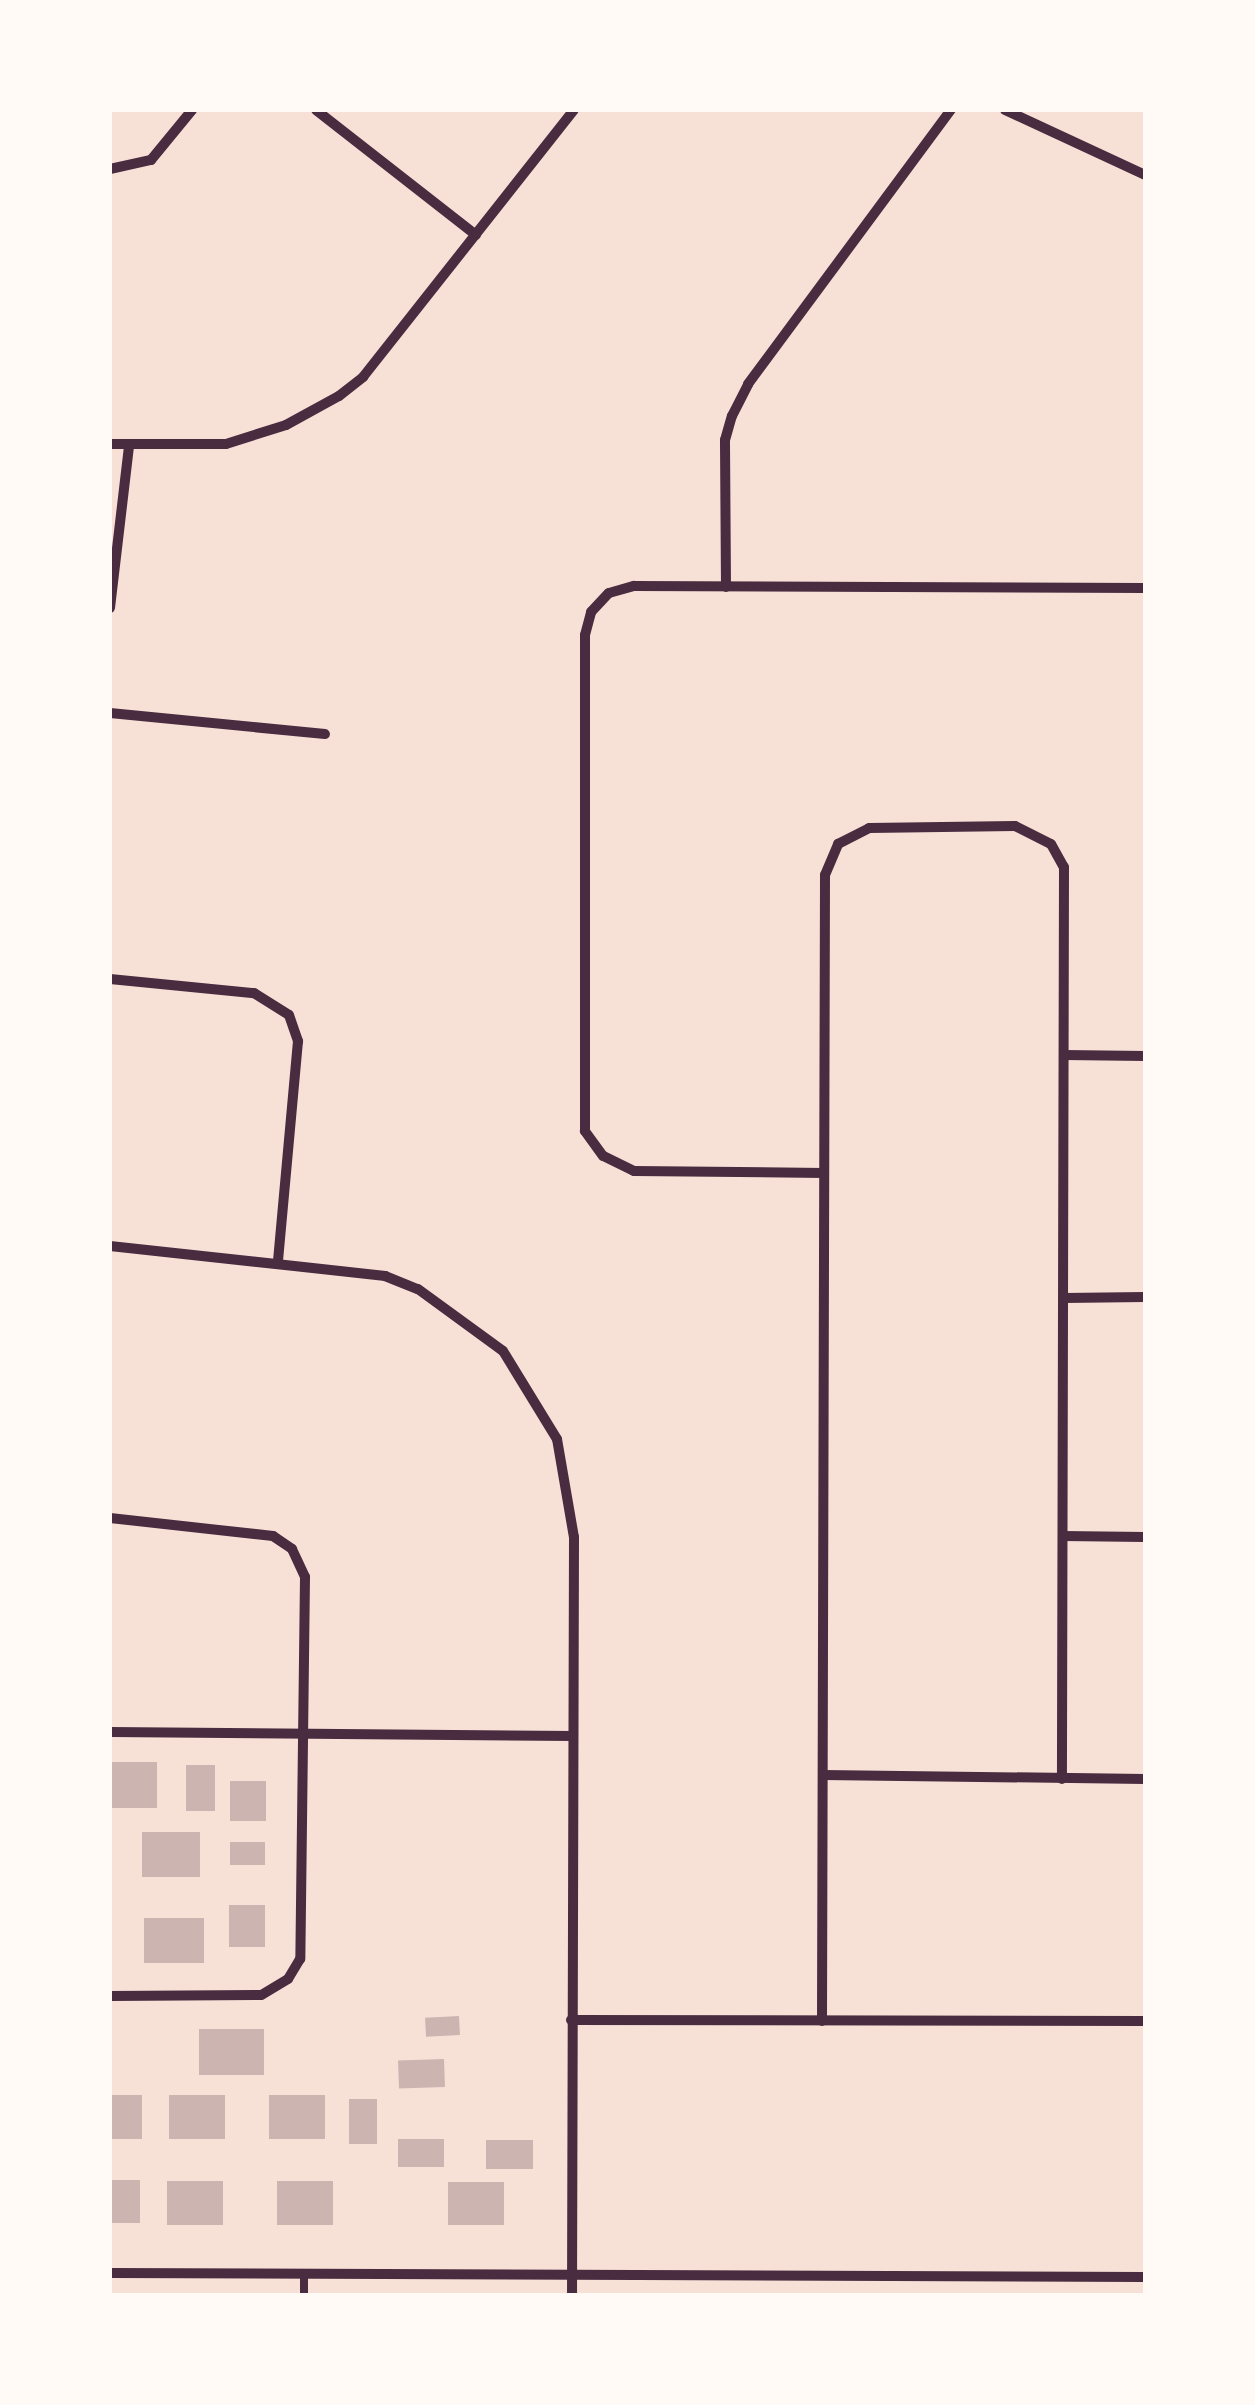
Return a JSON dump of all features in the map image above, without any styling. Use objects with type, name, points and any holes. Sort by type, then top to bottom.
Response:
[{"type":"street","points":[[110,169],[150,160],[192,110]]},
{"type":"street","points":[[316,110],[476,235]]},
{"type":"street","points":[[110,444],[226,444],[326,404],[363,376],[574,110]]},
{"type":"street","points":[[726,586],[725,440],[732,416],[748,384],[952,110]]},
{"type":"street","points":[[1005,110],[1145,175]]},
{"type":"street","points":[[110,608],[129,446]]},
{"type":"street","points":[[824,1173],[634,1172],[603,1156],[585,1131],[586,623],[598,602],[621,588],[1145,588]]},
{"type":"street","points":[[110,713],[324,734]]},
{"type":"street","points":[[822,2020],[825,876],[831,853],[847,836],[869,828],[1015,826],[1051,844],[1065,880],[1062,1778]]},
{"type":"street","points":[[110,979],[254,994],[290,1014],[298,1041],[278,1262]]},
{"type":"street","points":[[1064,1055],[1145,1056]]},
{"type":"street","points":[[110,1246],[385,1276],[418,1289],[477,1327],[524,1379],[557,1439],[573,1504],[572,2295]]},
{"type":"street","points":[[1064,1298],[1145,1297]]},
{"type":"street","points":[[110,1518],[262,1533],[292,1549],[305,1577],[302,1948],[295,1970],[261,1995],[110,1996]]},
{"type":"street","points":[[1062,1536],[1145,1537]]},
{"type":"street","points":[[110,1732],[573,1736]]},
{"type":"street","points":[[822,1775],[1145,1779]]},
{"type":"street","points":[[571,2020],[1145,2022]]},
{"type":"street","points":[[110,2272],[1145,2277]]},
{"type":"lane","points":[[304,2273],[304,2295]]},
{"type":"building","points":[[110,1762],[157,1762],[157,1808],[110,1808]]},
{"type":"building","points":[[186,1765],[215,1765],[215,1811],[186,1811]]},
{"type":"building","points":[[230,1781],[266,1781],[266,1821],[230,1821]]},
{"type":"building","points":[[142,1832],[200,1832],[200,1877],[142,1877]]},
{"type":"building","points":[[230,1842],[265,1842],[265,1865],[230,1865]]},
{"type":"building","points":[[229,1905],[265,1905],[265,1947],[229,1947]]},
{"type":"building","points":[[144,1918],[204,1918],[204,1963],[144,1963]]},
{"type":"building","points":[[459,2016],[460,2035],[426,2037],[425,2018]]},
{"type":"building","points":[[199,2029],[264,2029],[264,2075],[199,2075]]},
{"type":"building","points":[[444,2059],[445,2087],[399,2089],[398,2061]]},
{"type":"building","points":[[110,2095],[142,2095],[142,2139],[110,2139]]},
{"type":"building","points":[[169,2095],[225,2095],[225,2139],[169,2139]]},
{"type":"building","points":[[269,2095],[325,2095],[325,2139],[269,2139]]},
{"type":"building","points":[[349,2099],[377,2099],[377,2144],[349,2144]]},
{"type":"building","points":[[398,2139],[444,2139],[444,2167],[398,2167]]},
{"type":"building","points":[[486,2140],[533,2140],[533,2169],[486,2169]]},
{"type":"building","points":[[110,2180],[140,2180],[140,2223],[110,2223]]},
{"type":"building","points":[[167,2181],[223,2181],[223,2225],[167,2225]]},
{"type":"building","points":[[277,2181],[333,2181],[333,2225],[277,2225]]},
{"type":"building","points":[[448,2182],[504,2182],[504,2225],[448,2225]]}]
